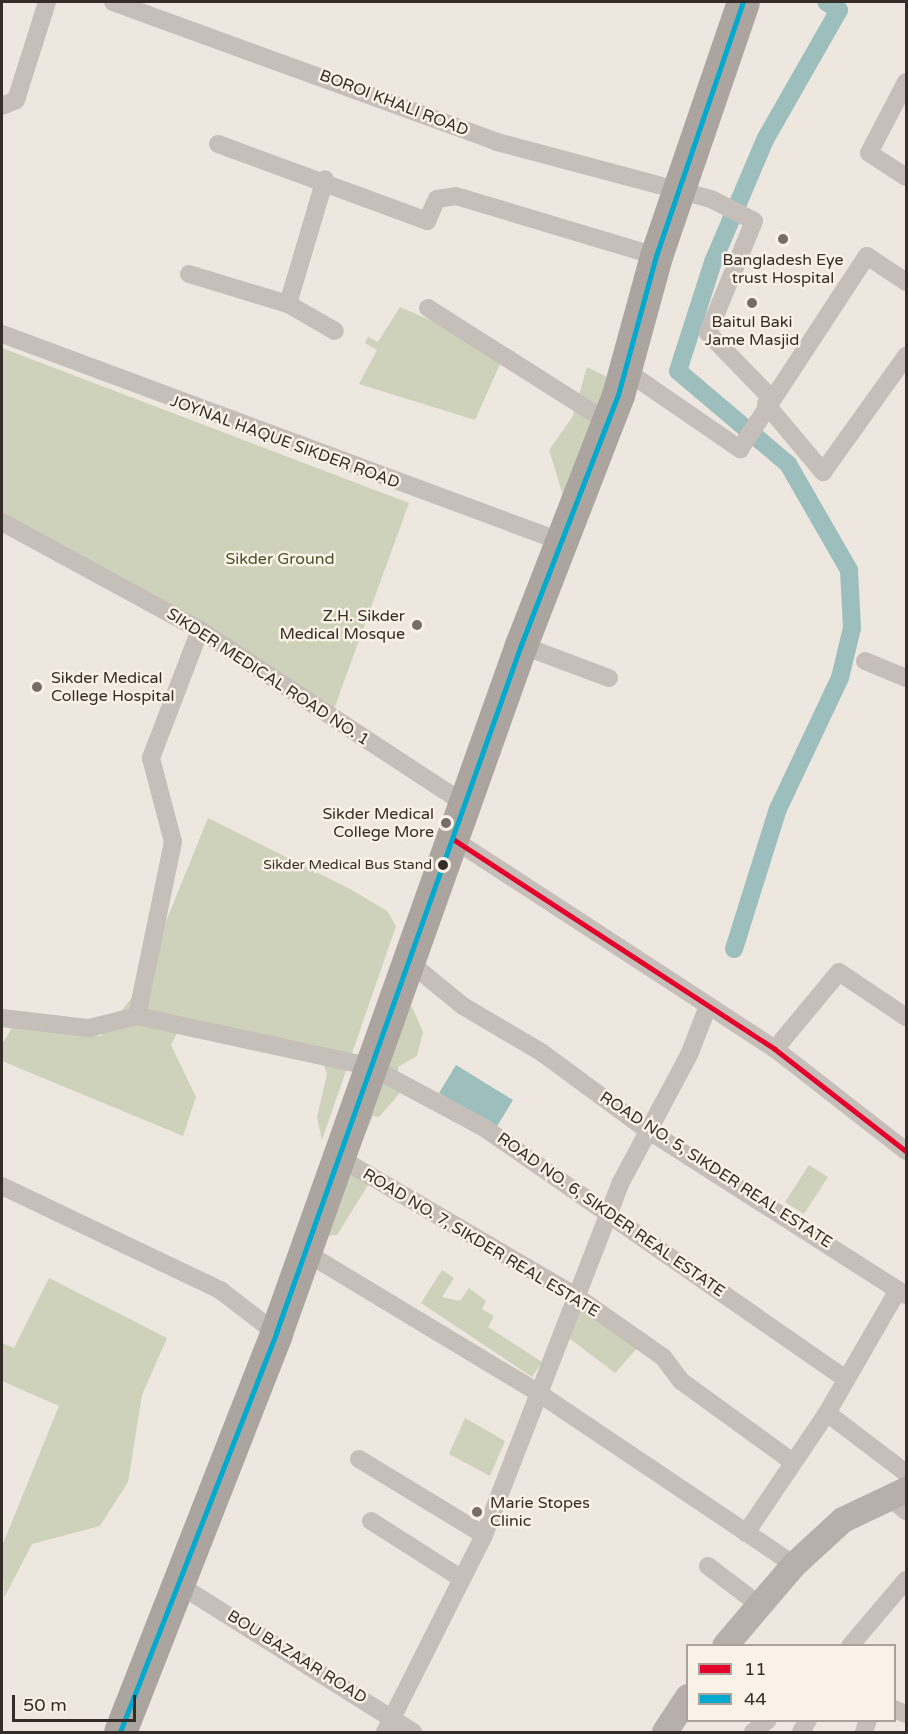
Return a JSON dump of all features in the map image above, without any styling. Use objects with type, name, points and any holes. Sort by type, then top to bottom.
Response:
[{"type":"highway","points":[[120,1732],[276,1333],[369,1066],[466,805],[521,645],[566,544],[609,423],[656,256],[743,2]]},
{"type":"street","points":[[2,106],[16,100],[47,2]]},
{"type":"street","name":"BOROI KHALI ROAD","points":[[113,2],[150,8],[497,142],[679,193],[711,199],[754,221],[708,333],[765,408]]},
{"type":"street","points":[[906,82],[869,153],[906,177]]},
{"type":"street","points":[[218,144],[326,179],[427,221],[437,199],[456,196],[656,256]]},
{"type":"street","points":[[288,304],[326,179]]},
{"type":"street","points":[[625,370],[740,449],[867,256],[906,282]]},
{"type":"street","points":[[189,274],[288,304],[335,332]]},
{"type":"street","points":[[428,308],[609,423]]},
{"type":"street","name":"JOYNAL HAQUE SIKDER ROAD","points":[[2,334],[566,544]]},
{"type":"street","points":[[765,408],[823,472],[906,356]]},
{"type":"street","name":"SIKDER MEDICAL ROAD NO. 1","points":[[2,522],[200,630],[466,805]]},
{"type":"street","points":[[2,1018],[89,1028],[137,1016],[173,842],[151,758],[200,630]]},
{"type":"street","points":[[521,645],[609,678]]},
{"type":"street","points":[[865,661],[906,678]]},
{"type":"street","points":[[453,839],[775,1049],[906,1151]]},
{"type":"street","name":"ROAD NO. 5, SIKDER REAL ESTATE","points":[[408,961],[463,1006],[542,1052],[646,1129],[902,1292]]},
{"type":"street","points":[[775,1049],[839,972],[906,1017]]},
{"type":"street","points":[[389,1725],[484,1535],[576,1296],[646,1129],[689,1054],[708,1006]]},
{"type":"street","name":"ROAD NO. 6, SIKDER REAL ESTATE","points":[[137,1016],[369,1066],[483,1126],[843,1377]]},
{"type":"street","name":"ROAD NO. 7, SIKDER REAL ESTATE","points":[[338,1157],[576,1296],[663,1357],[681,1382],[793,1462]]},
{"type":"street","points":[[2,1186],[220,1290],[276,1333]]},
{"type":"street","points":[[305,1252],[540,1394],[794,1565]]},
{"type":"street","points":[[746,1533],[827,1413],[843,1377],[902,1292]]},
{"type":"street","points":[[827,1413],[906,1473]]},
{"type":"street","points":[[359,1459],[484,1535]]},
{"type":"street","points":[[727,1644],[762,1607],[794,1565],[843,1520],[902,1500]]},
{"type":"street","points":[[371,1521],[462,1579]]},
{"type":"street","points":[[708,1566],[762,1607]]},
{"type":"street","points":[[852,1644],[906,1580]]},
{"type":"street","name":"BOU BAZAAR ROAD","points":[[178,1584],[389,1725],[413,1732]]},
{"type":"street","points":[[673,1730],[686,1699]]},
{"type":"street","points":[[753,1732],[766,1722]]},
{"type":"green space","points":[[400,307],[505,353],[475,420],[359,384],[377,350],[365,343],[368,337],[378,342]]},
{"type":"green space","name":"Sikder Ground","points":[[2,348],[409,503],[334,709],[2,519]]},
{"type":"green space","points":[[587,367],[615,381],[570,518],[549,450],[573,416]]},
{"type":"green space","points":[[208,818],[350,889],[387,911],[396,926],[322,1140],[317,1117],[327,1074],[321,1057],[184,1019],[171,1045],[196,1097],[183,1136],[2,1061],[2,1045],[14,1024],[101,1036],[138,990]]},
{"type":"green space","points":[[394,1007],[412,1007],[423,1032],[417,1056],[398,1067],[400,1093],[379,1117],[373,1116],[365,1135],[346,1138]]},
{"type":"green space","points":[[809,1165],[828,1177],[804,1214],[785,1202]]},
{"type":"green space","points":[[347,1167],[373,1177],[337,1235],[327,1236]]},
{"type":"green space","points":[[442,1270],[454,1278],[442,1297],[460,1301],[469,1288],[486,1301],[482,1309],[494,1316],[488,1327],[542,1362],[532,1377],[421,1303]]},
{"type":"green space","points":[[49,1278],[167,1338],[142,1395],[128,1482],[100,1526],[32,1544],[4,1598],[2,1546],[59,1406],[2,1381],[2,1343],[14,1348]]},
{"type":"green space","points":[[580,1303],[640,1345],[615,1373],[565,1335]]},
{"type":"green space","points":[[465,1418],[505,1441],[490,1476],[449,1454]]},
{"type":"water","points":[[456,1065],[513,1100],[496,1128],[439,1093]]},
{"type":"waterway","points":[[734,949],[778,809],[840,678],[852,628],[849,570],[788,464],[678,371],[713,262],[766,138],[839,10],[826,2]]},
{"type":"transit line","name":"44","points":[[120,1732],[276,1333],[521,645],[618,395],[656,256],[743,2]]},
{"type":"transit line","name":"11","points":[[453,839],[775,1049],[906,1151]]},
{"type":"place","name":"Bangladesh Eye trust Hospital","points":[[783,239]]},
{"type":"place","name":"Baitul Baki Jame Masjid","points":[[752,303]]},
{"type":"place","name":"Z.H. Sikder Medical Mosque","points":[[417,625]]},
{"type":"place","name":"Sikder Medical College Hospital","points":[[37,687]]},
{"type":"place","name":"Sikder Medical College More","points":[[446,823]]},
{"type":"place","name":"Sikder Medical Bus Stand","points":[[443,865]]},
{"type":"place","name":"Marie Stopes Clinic","points":[[477,1512]]}]
